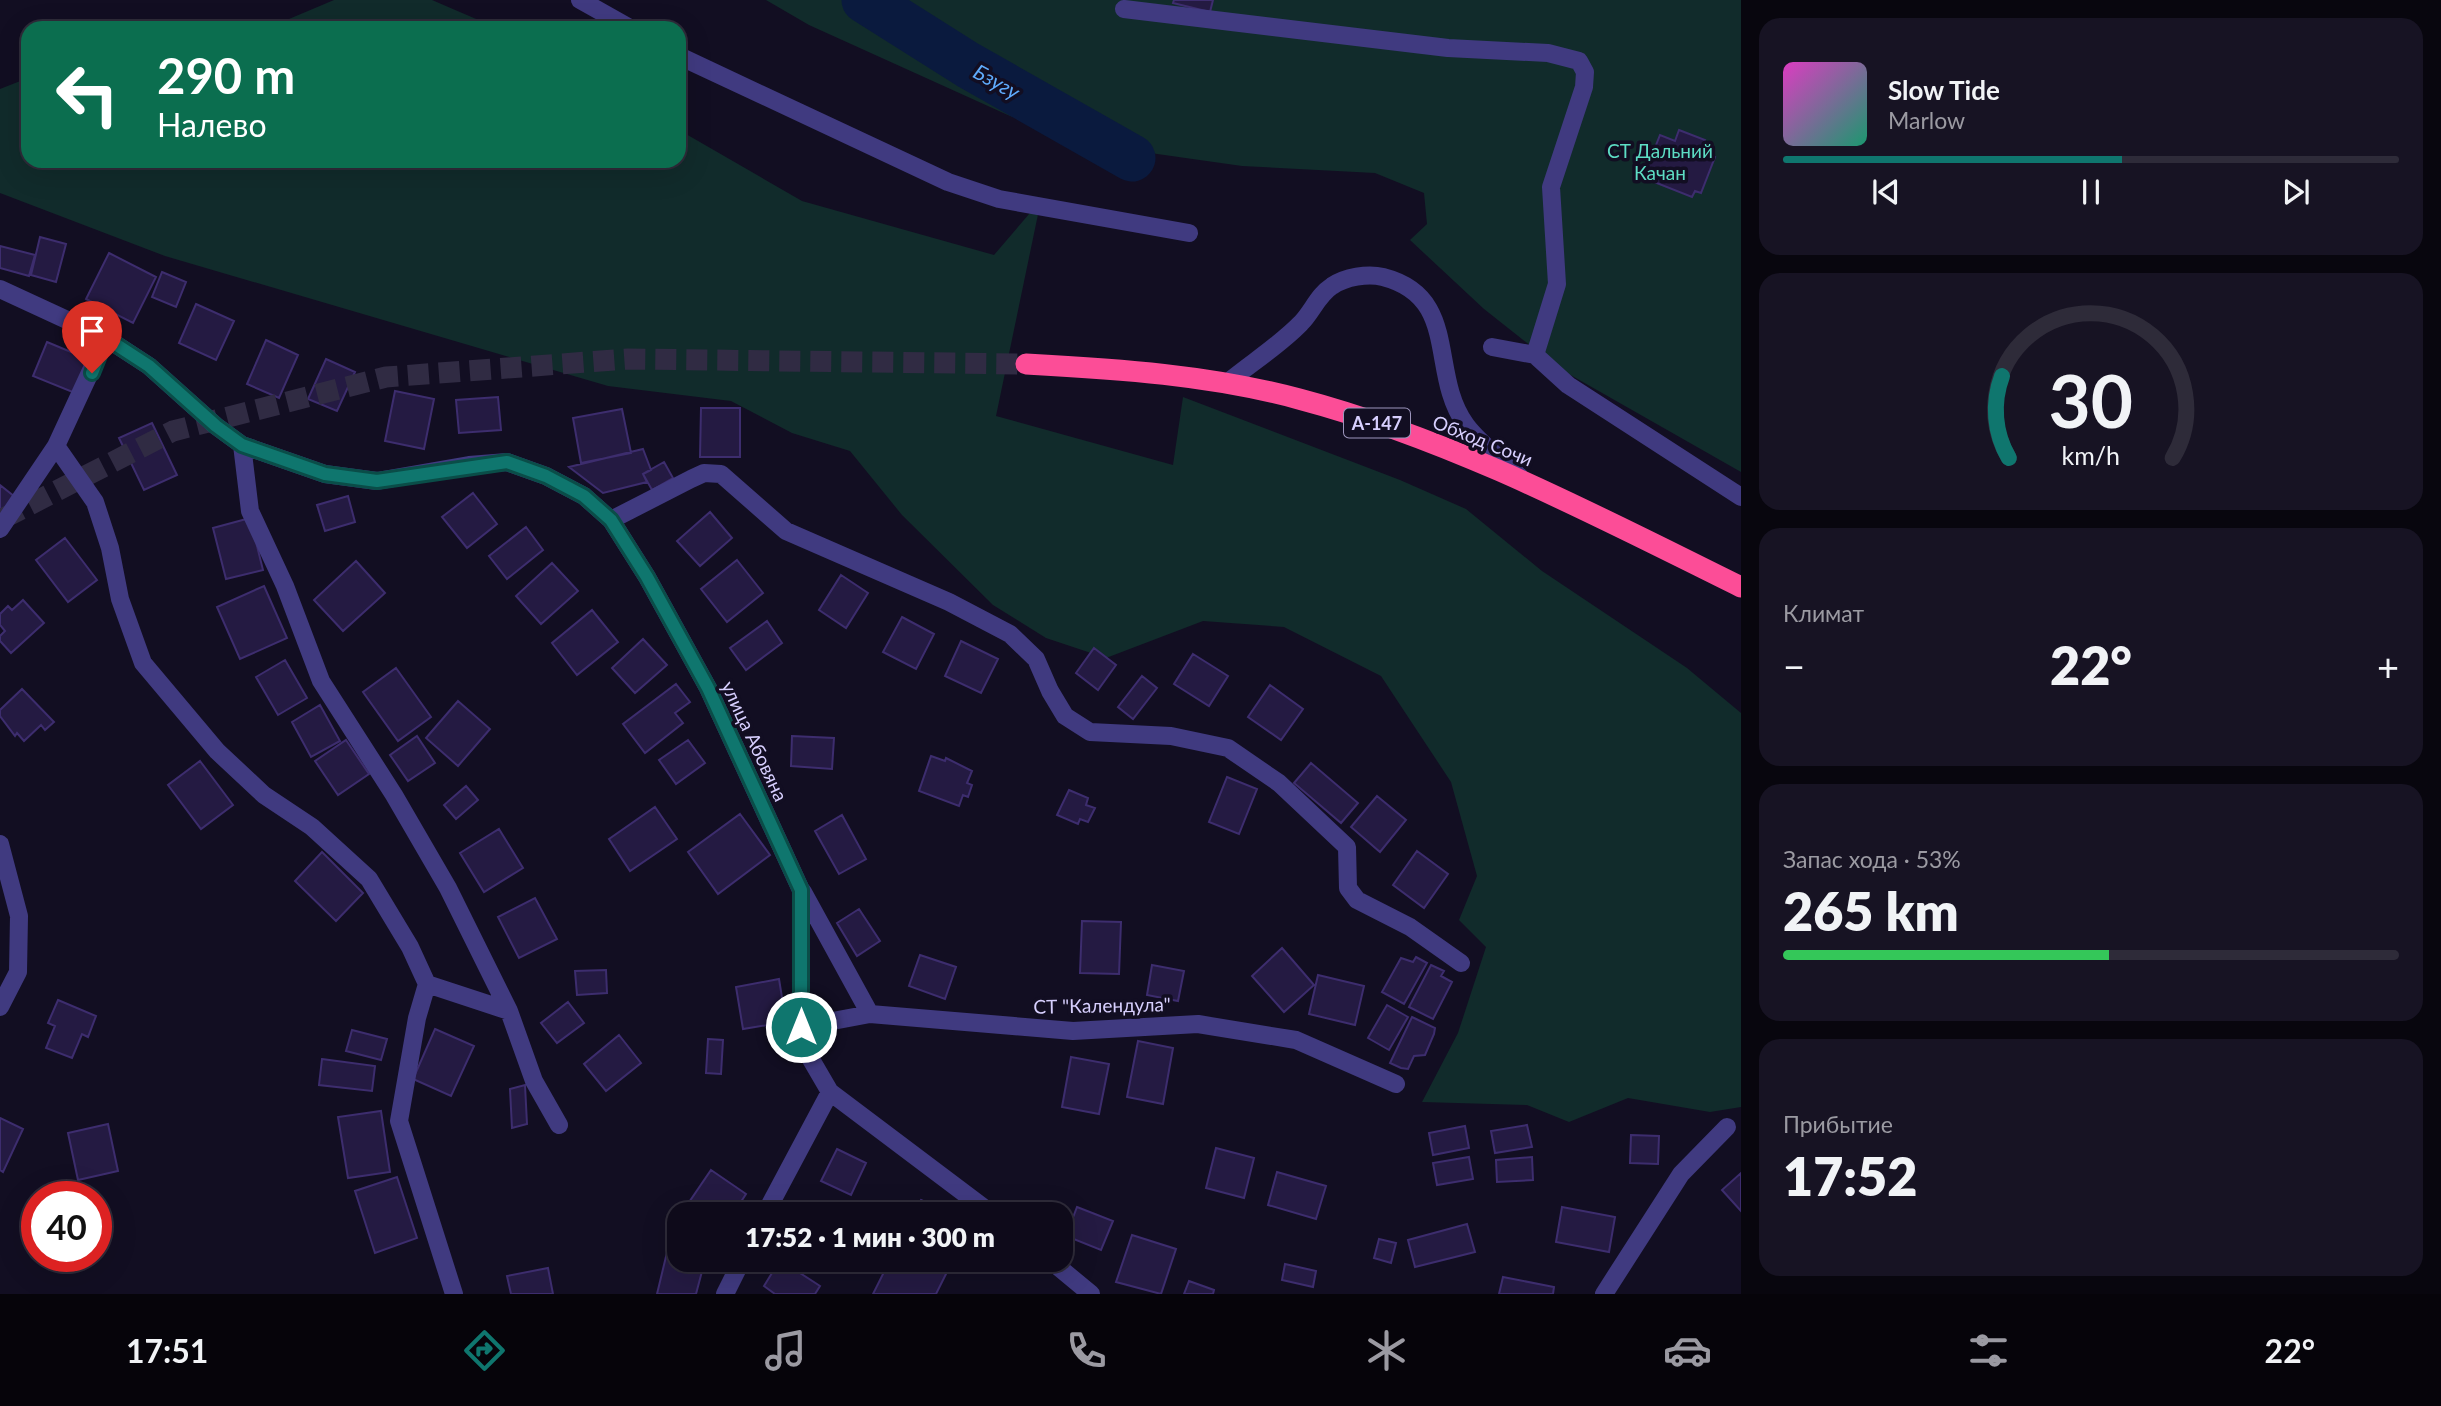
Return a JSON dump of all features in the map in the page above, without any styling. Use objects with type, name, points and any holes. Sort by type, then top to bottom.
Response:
[{"type":"highway","name":"Обход Сочи","points":[[1026,363],[1132,370],[1227,383],[1298,399],[1386,426],[1522,479],[1741,587]]},
{"type":"street","points":[[580,0],[618,21]]},
{"type":"street","points":[[1124,9],[1448,48],[1548,53],[1579,61],[1586,72],[1584,88],[1551,187],[1557,284],[1535,355]]},
{"type":"street","points":[[686,59],[948,183],[999,199],[1189,233]]},
{"type":"street","points":[[1227,383],[1302,322],[1332,285],[1352,278],[1377,276],[1398,281],[1419,295],[1432,311],[1446,379],[1466,425],[1522,479]]},
{"type":"street","name":"улица Абовяна","points":[[0,289],[106,338],[149,366],[216,426],[242,445],[325,474],[377,481],[507,462],[546,476],[584,496],[611,520],[647,577],[708,688],[801,890],[801,1027],[809,1056],[830,1092],[976,1202]]},
{"type":"street","points":[[0,529],[56,446],[85,390],[106,338]]},
{"type":"street","points":[[1492,346],[1535,355],[1568,385],[1741,497]]},
{"type":"street","points":[[242,445],[250,511],[285,586],[321,681],[448,888],[509,1012],[534,1081],[559,1125]]},
{"type":"street","points":[[56,446],[95,502],[110,548],[120,599],[143,663],[217,751],[264,796],[312,827],[369,879],[410,947],[427,984],[417,1018],[399,1121],[454,1294]]},
{"type":"street","points":[[611,520],[704,473],[721,474],[786,531],[949,602],[1010,634],[1036,659],[1065,716],[1090,732],[1171,736],[1228,748],[1279,783],[1347,847],[1348,888],[1357,900],[1410,927],[1461,963]]},
{"type":"street","points":[[0,844],[19,916],[18,972],[0,1007]]},
{"type":"street","points":[[801,890],[870,1014]]},
{"type":"street","points":[[427,984],[509,1012]]},
{"type":"street","name":"СТ \"Календула\"","points":[[801,1027],[870,1014],[1073,1031],[1198,1024],[1296,1040],[1396,1084]]},
{"type":"street","points":[[771,1202],[830,1092]]},
{"type":"street","points":[[1604,1294],[1681,1174],[1727,1127]]},
{"type":"street","points":[[725,1294],[736,1272]]},
{"type":"street","points":[[1064,1272],[1091,1294]]},
{"type":"green space","points":[[334,0],[432,0],[481,21],[236,21],[289,19]]},
{"type":"green space","name":"СТ Дальний Качан","points":[[766,0],[1741,0],[1741,472],[1560,369],[1484,309],[1410,240],[1427,224],[1424,193],[1375,173],[1242,166],[1115,148],[1010,116],[809,25]]},
{"type":"green space","points":[[21,81],[21,168],[686,168],[686,134],[802,201],[994,255],[1041,200],[996,416],[1173,465],[1183,397],[1400,480],[1466,509],[1542,571],[1687,668],[1741,713],[1741,1107],[1710,1112],[1628,1098],[1569,1122],[1527,1105],[1422,1102],[1458,1033],[1486,947],[1459,920],[1477,876],[1451,782],[1381,676],[1284,627],[1203,621],[1106,658],[1046,638],[993,605],[902,515],[850,451],[792,433],[731,401],[608,386],[165,256],[0,193],[0,89]]},
{"type":"building","points":[[1174,0],[1213,0],[1210,12],[1173,3]]},
{"type":"building","points":[[1679,130],[1705,140],[1700,151],[1715,157],[1701,193],[1695,191],[1692,197],[1649,180],[1651,175],[1645,173],[1660,135],[1675,141]]},
{"type":"building","points":[[40,237],[66,244],[56,282],[31,275]]},
{"type":"building","points":[[0,246],[35,255],[29,276],[0,268]]},
{"type":"building","points":[[109,253],[156,277],[133,323],[86,299]]},
{"type":"building","points":[[162,272],[186,282],[176,307],[152,297]]},
{"type":"building","points":[[196,304],[234,321],[216,360],[179,343]]},
{"type":"building","points":[[266,340],[298,355],[279,398],[247,384]]},
{"type":"building","points":[[47,342],[88,359],[75,393],[33,376]]},
{"type":"building","points":[[326,359],[355,372],[337,411],[308,399]]},
{"type":"building","points":[[395,391],[434,399],[424,449],[385,441]]},
{"type":"building","points":[[498,397],[501,430],[459,433],[456,400]]},
{"type":"building","points":[[701,408],[740,408],[740,457],[700,457]]},
{"type":"building","points":[[622,409],[631,453],[581,463],[573,418]]},
{"type":"building","points":[[152,423],[177,475],[144,490],[119,438]]},
{"type":"building","points":[[643,449],[651,470],[643,474],[647,482],[603,493],[569,467]]},
{"type":"building","points":[[664,462],[673,478],[652,490],[643,474]]},
{"type":"building","points":[[0,485],[15,497],[0,516]]},
{"type":"building","points":[[473,493],[497,524],[467,548],[442,517]]},
{"type":"building","points":[[348,496],[355,522],[325,531],[317,505]]},
{"type":"building","points":[[710,512],[732,538],[700,566],[677,541]]},
{"type":"building","points":[[250,518],[263,570],[226,579],[213,528]]},
{"type":"building","points":[[526,527],[543,550],[507,579],[489,556]]},
{"type":"building","points":[[65,538],[97,580],[68,602],[36,560]]},
{"type":"building","points":[[737,560],[763,593],[727,622],[701,589]]},
{"type":"building","points":[[356,561],[385,593],[343,631],[314,600]]},
{"type":"building","points":[[552,563],[578,591],[541,624],[516,596]]},
{"type":"building","points":[[841,575],[868,593],[846,628],[819,610]]},
{"type":"building","points":[[264,586],[287,638],[240,659],[217,607]]},
{"type":"building","points":[[23,600],[44,623],[11,653],[0,641],[0,636],[5,631],[0,625],[0,614],[8,606],[12,610]]},
{"type":"building","points":[[592,610],[618,642],[577,675],[552,643]]},
{"type":"building","points":[[902,617],[934,634],[916,669],[883,652]]},
{"type":"building","points":[[767,621],[782,643],[746,670],[730,648]]},
{"type":"building","points":[[643,639],[667,665],[635,693],[612,668]]},
{"type":"building","points":[[961,641],[998,659],[981,693],[945,676]]},
{"type":"building","points":[[1094,648],[1116,665],[1098,690],[1076,673]]},
{"type":"building","points":[[1193,654],[1228,676],[1209,706],[1174,684]]},
{"type":"building","points":[[285,660],[307,698],[278,715],[256,677]]},
{"type":"building","points":[[396,668],[431,717],[398,741],[363,692]]},
{"type":"building","points":[[1142,676],[1157,688],[1133,719],[1118,707]]},
{"type":"building","points":[[676,684],[690,702],[675,713],[683,723],[645,753],[623,724]]},
{"type":"building","points":[[1270,685],[1303,709],[1281,740],[1248,717]]},
{"type":"building","points":[[22,689],[54,722],[45,730],[41,725],[24,741],[17,733],[15,736],[0,716],[0,710]]},
{"type":"building","points":[[458,701],[490,729],[458,766],[426,738]]},
{"type":"building","points":[[320,705],[340,741],[311,757],[292,722]]},
{"type":"building","points":[[417,736],[435,763],[408,781],[390,755]]},
{"type":"building","points":[[792,736],[834,738],[832,769],[791,766]]},
{"type":"building","points":[[346,740],[369,774],[338,795],[315,761]]},
{"type":"building","points":[[688,740],[705,763],[676,784],[659,760]]},
{"type":"building","points":[[931,756],[945,761],[946,758],[972,771],[967,783],[972,785],[968,797],[963,795],[959,806],[919,791]]},
{"type":"building","points":[[200,761],[233,805],[201,829],[168,785]]},
{"type":"building","points":[[1311,763],[1358,803],[1341,823],[1294,783]]},
{"type":"building","points":[[1227,777],[1257,789],[1239,834],[1209,822]]},
{"type":"building","points":[[466,786],[478,800],[456,819],[444,805]]},
{"type":"building","points":[[1069,790],[1088,798],[1086,805],[1095,808],[1088,822],[1080,819],[1078,824],[1057,815]]},
{"type":"building","points":[[1377,796],[1406,820],[1380,852],[1351,827]]},
{"type":"building","points":[[655,807],[677,839],[630,871],[609,839]]},
{"type":"building","points":[[740,814],[770,855],[718,894],[688,852]]},
{"type":"building","points":[[842,815],[866,859],[839,874],[815,831]]},
{"type":"building","points":[[499,829],[523,868],[484,892],[460,853]]},
{"type":"building","points":[[1417,851],[1448,874],[1424,908],[1393,885]]},
{"type":"building","points":[[322,852],[363,893],[336,921],[295,881]]},
{"type":"building","points":[[535,898],[557,939],[519,958],[498,917]]},
{"type":"building","points":[[859,909],[880,941],[857,956],[837,923]]},
{"type":"building","points":[[1082,921],[1121,922],[1119,974],[1080,973]]},
{"type":"building","points":[[1282,948],[1314,985],[1284,1012],[1252,976]]},
{"type":"building","points":[[920,955],[956,967],[945,999],[909,986]]},
{"type":"building","points":[[1416,957],[1427,963],[1404,1004],[1382,992],[1401,958],[1413,962]]},
{"type":"building","points":[[1152,965],[1184,971],[1178,1001],[1147,995]]},
{"type":"building","points":[[1431,965],[1444,971],[1441,976],[1452,982],[1433,1019],[1409,1007]]},
{"type":"building","points":[[606,970],[607,993],[577,995],[575,971]]},
{"type":"building","points":[[1318,975],[1364,986],[1355,1025],[1309,1014]]},
{"type":"building","points":[[779,979],[786,1022],[743,1029],[736,987]]},
{"type":"building","points":[[58,1000],[96,1016],[88,1037],[82,1034],[72,1058],[46,1048],[55,1026],[48,1023]]},
{"type":"building","points":[[568,1002],[584,1023],[557,1043],[541,1023]]},
{"type":"building","points":[[1387,1005],[1408,1017],[1389,1050],[1368,1038]]},
{"type":"building","points":[[1412,1017],[1435,1028],[1434,1034],[1425,1055],[1414,1056],[1408,1069],[1401,1068],[1390,1063]]},
{"type":"building","points":[[435,1029],[474,1046],[451,1096],[413,1079]]},
{"type":"building","points":[[352,1030],[387,1039],[381,1060],[346,1051]]},
{"type":"building","points":[[619,1035],[641,1063],[606,1091],[584,1064]]},
{"type":"building","points":[[708,1039],[723,1040],[721,1074],[706,1073]]},
{"type":"building","points":[[1138,1041],[1173,1048],[1163,1104],[1127,1097]]},
{"type":"building","points":[[1071,1057],[1109,1064],[1099,1114],[1062,1107]]},
{"type":"building","points":[[322,1059],[375,1066],[372,1091],[319,1085]]},
{"type":"building","points":[[525,1085],[527,1124],[512,1128],[510,1089]]},
{"type":"building","points":[[381,1111],[390,1172],[348,1178],[338,1117]]},
{"type":"building","points":[[0,1118],[23,1129],[3,1172],[0,1170]]},
{"type":"building","points":[[108,1124],[118,1171],[78,1180],[68,1133]]},
{"type":"building","points":[[1527,1125],[1532,1147],[1495,1153],[1491,1131]]},
{"type":"building","points":[[1465,1126],[1469,1148],[1433,1155],[1429,1133]]},
{"type":"building","points":[[1631,1135],[1659,1136],[1658,1164],[1630,1163]]},
{"type":"building","points":[[1216,1148],[1254,1158],[1244,1198],[1206,1188]]},
{"type":"building","points":[[837,1149],[866,1163],[851,1195],[821,1181]]},
{"type":"building","points":[[1469,1157],[1473,1179],[1437,1185],[1433,1163]]},
{"type":"building","points":[[1532,1157],[1533,1180],[1497,1182],[1496,1160]]},
{"type":"building","points":[[711,1170],[746,1194],[741,1202],[689,1202]]},
{"type":"building","points":[[1277,1172],[1326,1186],[1316,1219],[1268,1205]]},
{"type":"building","points":[[1741,1173],[1741,1211],[1722,1190]]},
{"type":"building","points":[[397,1177],[417,1238],[375,1253],[355,1191]]},
{"type":"building","points":[[1077,1207],[1113,1221],[1101,1250],[1073,1239],[1073,1218]]},
{"type":"building","points":[[1562,1207],[1615,1217],[1609,1252],[1556,1242]]},
{"type":"building","points":[[1467,1224],[1475,1252],[1415,1267],[1408,1240]]},
{"type":"building","points":[[1132,1235],[1176,1249],[1161,1294],[1116,1282]]},
{"type":"building","points":[[1379,1239],[1396,1243],[1391,1263],[1374,1258]]},
{"type":"building","points":[[667,1252],[667,1272],[702,1272],[696,1294],[657,1294]]},
{"type":"building","points":[[1285,1264],[1316,1271],[1313,1287],[1282,1280]]},
{"type":"building","points":[[548,1268],[553,1294],[511,1294],[507,1276]]},
{"type":"building","points":[[773,1272],[798,1272],[820,1286],[815,1294],[775,1294],[764,1286]]},
{"type":"building","points":[[884,1272],[947,1272],[936,1294],[873,1294]]},
{"type":"building","points":[[1503,1277],[1554,1287],[1553,1294],[1499,1294]]},
{"type":"building","points":[[1189,1281],[1214,1290],[1213,1294],[1184,1294]]},
{"type":"waterway","name":"Бзугу","points":[[865,0],[968,65],[1132,158]]},
{"type":"tunnel","points":[[2,519],[173,431],[386,377],[628,359],[1026,364]]},
{"type":"route","points":[[92,373],[106,338],[149,366],[216,426],[242,445],[325,474],[377,481],[507,462],[546,476],[584,496],[611,520],[647,577],[708,688],[801,890],[801,1027]]}]
